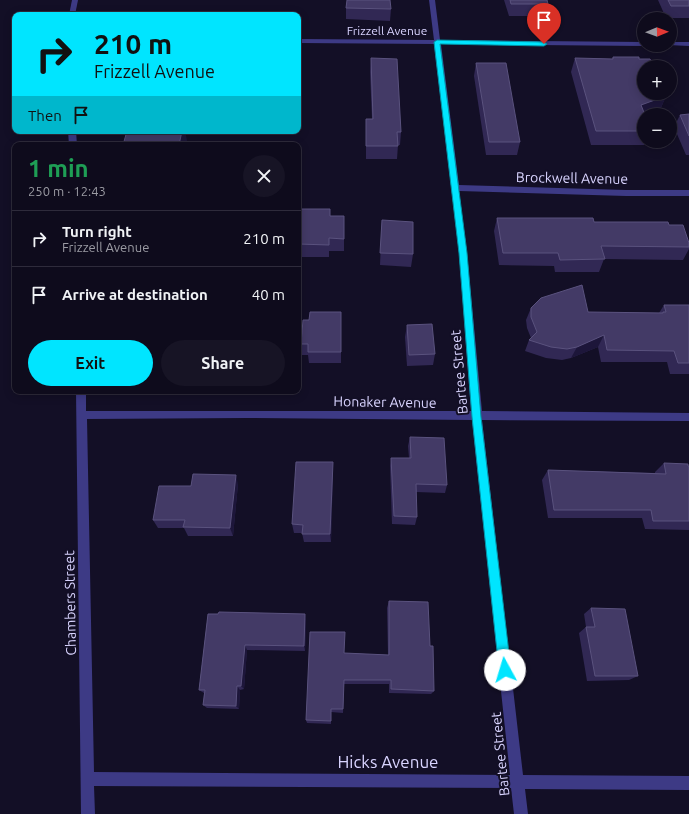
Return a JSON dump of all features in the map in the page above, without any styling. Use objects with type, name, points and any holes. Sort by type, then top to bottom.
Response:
[{"type":"street","points":[[73,12],[75,0]]},
{"type":"street","name":"Bartee Street","points":[[432,0],[463,253],[477,417],[521,814]]},
{"type":"street","name":"Frizzell Avenue","points":[[301,41],[637,44]]},
{"type":"street","points":[[677,44],[689,44]]},
{"type":"street","name":"Brockwell Avenue","points":[[454,188],[626,193],[689,193]]},
{"type":"street","name":"Chambers Street","points":[[81,394],[88,814]]},
{"type":"street","name":"Honaker Avenue","points":[[82,415],[246,414],[477,417],[689,417]]},
{"type":"street","name":"Hicks Avenue","points":[[88,778],[689,783]]},
{"type":"building","points":[[347,0],[390,0],[391,9],[346,8]]},
{"type":"building","points":[[510,0],[547,0],[548,4],[511,4]]},
{"type":"building","points":[[668,0],[689,0],[689,6],[671,6]]},
{"type":"building","points":[[613,57],[639,57],[639,59],[650,60],[637,60],[637,100],[655,100],[641,105],[642,108],[637,108],[637,131],[596,131],[575,58],[613,59]]},
{"type":"building","points":[[371,58],[397,59],[401,132],[397,132],[398,146],[366,146],[366,119],[373,119]]},
{"type":"building","points":[[476,63],[506,63],[520,142],[489,142]]},
{"type":"building","points":[[689,114],[689,136],[680,115]]},
{"type":"building","points":[[126,134],[181,134],[180,142],[124,142]]},
{"type":"building","points":[[301,209],[330,209],[330,216],[344,216],[344,239],[329,238],[329,245],[301,244]]},
{"type":"building","points":[[497,218],[593,218],[594,222],[668,222],[669,225],[683,225],[689,247],[601,246],[605,259],[560,260],[558,253],[503,253]]},
{"type":"building","points":[[382,220],[413,222],[413,254],[380,253]]},
{"type":"building","points":[[582,285],[588,312],[663,313],[666,312],[664,305],[689,305],[689,363],[678,363],[674,351],[607,350],[604,335],[577,347],[567,349],[551,347],[529,340],[537,332],[531,317],[531,308],[541,298]]},
{"type":"building","points":[[310,312],[341,312],[341,352],[308,352],[308,344],[301,344],[303,320],[309,320]]},
{"type":"building","points":[[432,324],[435,354],[409,355],[407,325]]},
{"type":"building","points":[[410,437],[444,438],[447,485],[416,484],[417,517],[394,516],[391,458],[411,458]]},
{"type":"building","points":[[296,462],[333,462],[330,534],[302,534],[303,525],[292,524]]},
{"type":"building","points":[[664,463],[688,464],[689,466],[689,521],[653,521],[651,510],[554,510],[548,470],[666,474]]},
{"type":"building","points":[[193,474],[236,475],[230,528],[183,527],[185,520],[153,520],[159,486],[191,486]]},
{"type":"building","points":[[389,601],[428,602],[430,646],[433,646],[434,691],[391,689],[391,680],[344,680],[343,709],[331,709],[331,721],[306,720],[310,632],[345,632],[344,653],[389,655]]},
{"type":"building","points":[[591,608],[625,609],[638,676],[595,676],[586,627],[595,627]]},
{"type":"building","points":[[219,612],[305,614],[304,646],[245,645],[241,686],[237,686],[236,706],[203,705],[205,690],[199,690],[208,614],[218,614]]},
{"type":"route","points":[[505,670],[477,417],[463,253],[437,42],[544,44]]}]
